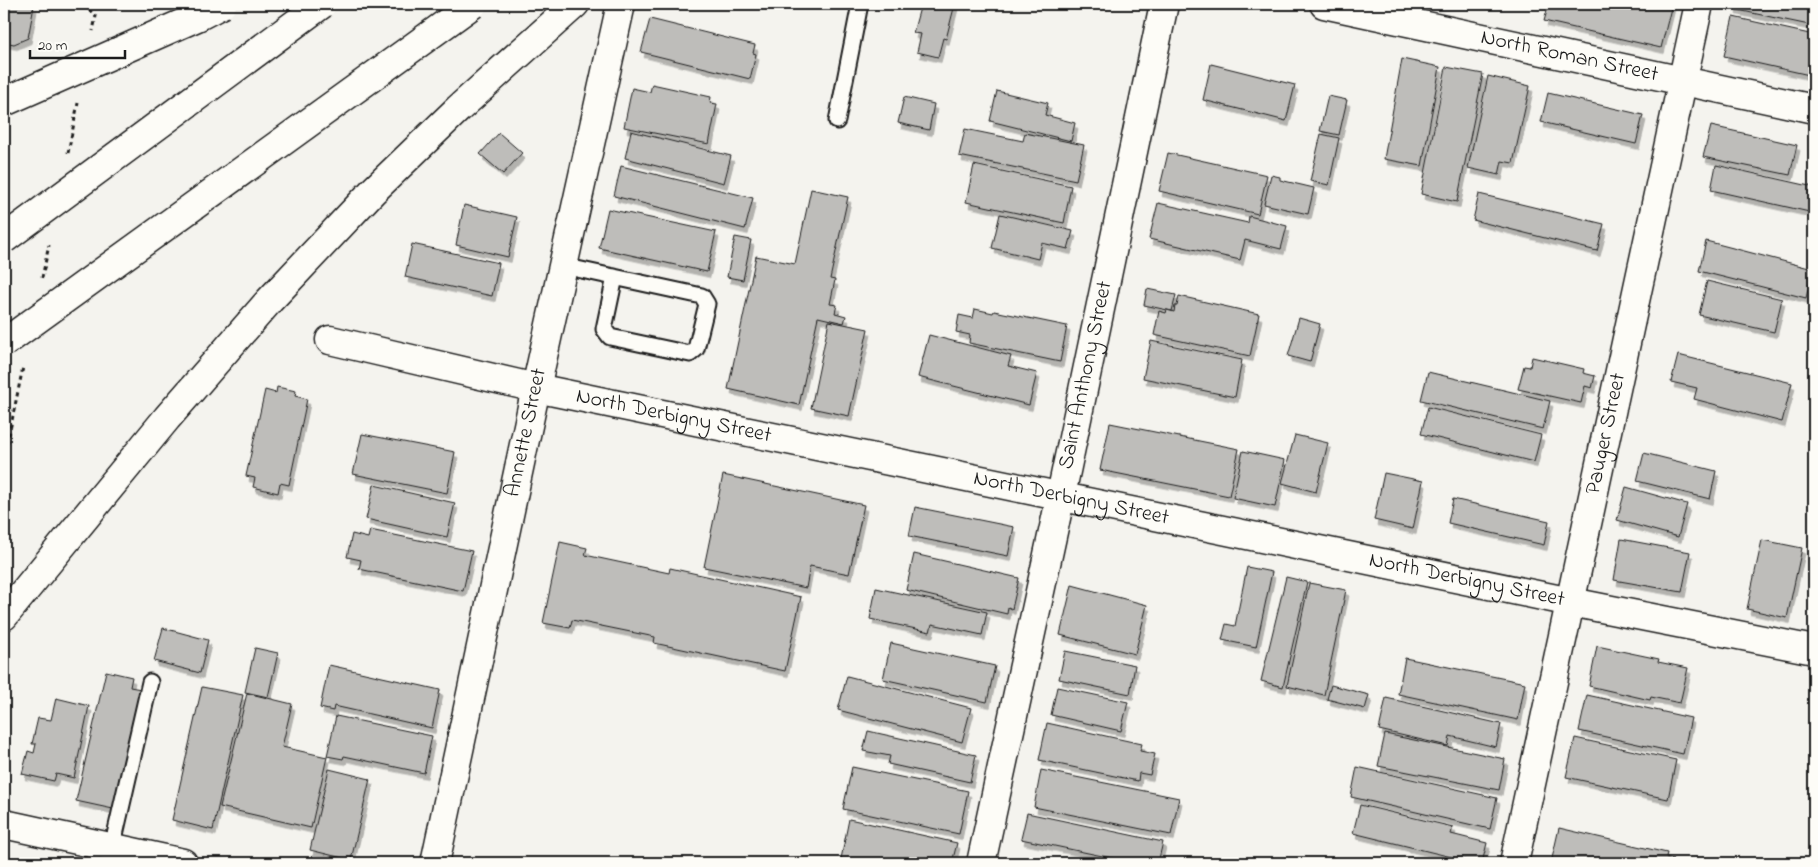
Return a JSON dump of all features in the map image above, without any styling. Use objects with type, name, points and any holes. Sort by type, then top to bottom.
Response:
[{"type":"main road","points":[[4,102],[197,17],[222,4]]},
{"type":"main road","points":[[4,238],[322,4]]},
{"type":"main road","points":[[4,343],[473,4]]},
{"type":"main road","points":[[4,616],[167,418],[269,301],[373,190],[458,109],[575,4]]},
{"type":"main road","name":"Annette Street","points":[[435,863],[536,388],[621,4]]},
{"type":"main road","name":"Saint Anthony Street","points":[[981,863],[1061,495],[1164,4]]},
{"type":"main road","name":"North Roman Street","points":[[1324,4],[1814,109]]},
{"type":"main road","name":"Pauger Street","points":[[1514,863],[1699,4]]},
{"type":"main road","name":"North Derbigny Street","points":[[330,340],[536,388],[1061,495],[1571,602],[1814,650]]},
{"type":"main road","points":[[4,824],[183,863]]},
{"type":"lane","points":[[837,121],[860,4]]},
{"type":"lane","points":[[563,266],[615,277],[702,296],[707,304],[696,349],[690,354],[610,337],[604,329],[615,277]]},
{"type":"lane","points":[[112,848],[150,682]]},
{"type":"building","points":[[4,4],[34,6],[28,38],[14,44],[4,42]]},
{"type":"building","points":[[921,4],[955,4],[946,39],[943,38],[938,57],[917,52],[921,34],[913,33]]},
{"type":"building","points":[[1549,4],[1672,4],[1661,48],[1544,21]]},
{"type":"building","points":[[1734,4],[1814,4],[1814,26],[1733,9]]},
{"type":"building","points":[[1733,17],[1814,35],[1814,76],[1724,56]]},
{"type":"building","points":[[650,19],[755,45],[753,53],[756,54],[750,79],[641,52]]},
{"type":"building","points":[[1402,59],[1440,67],[1422,166],[1384,159]]},
{"type":"building","points":[[1211,64],[1295,85],[1286,121],[1203,100]]},
{"type":"building","points":[[1446,67],[1483,74],[1457,202],[1421,194]]},
{"type":"building","points":[[1488,76],[1530,86],[1513,163],[1502,161],[1499,175],[1468,168]]},
{"type":"building","points":[[652,84],[711,97],[710,103],[717,104],[709,144],[624,127],[632,88],[650,92]]},
{"type":"building","points":[[997,91],[1048,103],[1045,115],[1075,123],[1071,141],[990,121]]},
{"type":"building","points":[[1548,93],[1643,115],[1636,144],[1541,122]]},
{"type":"building","points":[[1328,96],[1347,100],[1339,135],[1320,131]]},
{"type":"building","points":[[904,97],[934,104],[929,130],[898,123]]},
{"type":"building","points":[[1711,126],[1797,145],[1790,175],[1703,157]]},
{"type":"building","points":[[965,129],[1023,141],[1025,133],[1084,145],[1076,180],[959,156]]},
{"type":"building","points":[[631,131],[731,156],[724,183],[625,158]]},
{"type":"building","points":[[499,133],[522,153],[503,174],[480,154]]},
{"type":"building","points":[[1321,134],[1339,138],[1329,185],[1310,181]]},
{"type":"building","points":[[1168,153],[1267,175],[1258,214],[1159,191]]},
{"type":"building","points":[[974,165],[1071,186],[1064,223],[966,202]]},
{"type":"building","points":[[1716,165],[1814,187],[1814,213],[1711,190]]},
{"type":"building","points":[[621,166],[753,198],[745,229],[614,196]]},
{"type":"building","points":[[1271,175],[1280,177],[1280,180],[1314,188],[1308,214],[1264,204]]},
{"type":"building","points":[[811,189],[848,197],[830,279],[835,280],[830,304],[837,305],[835,313],[846,316],[844,323],[818,317],[799,405],[728,389],[756,256],[795,264]]},
{"type":"building","points":[[1479,194],[1604,224],[1597,251],[1473,220]]},
{"type":"building","points":[[1158,203],[1248,223],[1249,216],[1287,226],[1281,249],[1245,240],[1240,260],[1149,239]]},
{"type":"building","points":[[464,205],[517,217],[508,257],[456,245]]},
{"type":"building","points":[[608,209],[716,232],[707,272],[599,248]]},
{"type":"building","points":[[1000,214],[1073,231],[1068,249],[1042,243],[1038,259],[992,248]]},
{"type":"building","points":[[735,237],[751,240],[743,280],[727,277]]},
{"type":"building","points":[[1706,241],[1813,269],[1806,298],[1699,271]]},
{"type":"building","points":[[412,244],[499,263],[492,296],[405,277]]},
{"type":"building","points":[[1707,281],[1782,299],[1774,332],[1699,315]]},
{"type":"building","points":[[1147,289],[1176,295],[1172,311],[1144,305]]},
{"type":"building","points":[[1179,296],[1259,314],[1250,356],[1154,335],[1159,311],[1166,313],[1167,310],[1174,312]]},
{"type":"building","points":[[975,309],[1067,326],[1060,362],[969,343],[970,335],[956,332],[959,315],[973,318]]},
{"type":"building","points":[[1299,318],[1320,324],[1310,362],[1288,356]]},
{"type":"building","points":[[829,321],[868,329],[849,416],[811,408]]},
{"type":"building","points":[[929,335],[1011,356],[1008,366],[1037,373],[1029,405],[918,377]]},
{"type":"building","points":[[1151,341],[1242,360],[1235,397],[1143,378]]},
{"type":"building","points":[[1678,355],[1792,383],[1782,422],[1694,399],[1697,388],[1671,382]]},
{"type":"building","points":[[1532,357],[1584,369],[1583,373],[1595,376],[1592,388],[1585,386],[1581,403],[1518,389],[1524,366],[1530,367]]},
{"type":"building","points":[[1428,372],[1550,401],[1543,429],[1421,400]]},
{"type":"building","points":[[277,387],[296,391],[295,396],[307,399],[289,485],[280,483],[278,493],[253,487],[255,478],[246,476],[265,390],[276,393]]},
{"type":"building","points":[[1428,407],[1541,435],[1534,462],[1421,434]]},
{"type":"building","points":[[1110,423],[1239,449],[1229,496],[1100,470]]},
{"type":"building","points":[[362,434],[455,452],[447,493],[353,474]]},
{"type":"building","points":[[1295,435],[1328,443],[1316,492],[1282,483]]},
{"type":"building","points":[[1243,451],[1285,460],[1275,507],[1233,498]]},
{"type":"building","points":[[1644,453],[1716,471],[1710,499],[1637,481]]},
{"type":"building","points":[[1384,473],[1423,481],[1413,529],[1374,520]]},
{"type":"building","points":[[723,475],[864,505],[849,574],[810,566],[806,588],[704,567]]},
{"type":"building","points":[[374,485],[455,503],[447,537],[366,519]]},
{"type":"building","points":[[1626,487],[1687,504],[1678,537],[1617,520]]},
{"type":"building","points":[[1453,499],[1549,521],[1544,545],[1448,523]]},
{"type":"building","points":[[915,507],[1014,527],[1008,556],[909,536]]},
{"type":"building","points":[[370,530],[472,551],[463,591],[359,569],[361,560],[347,557],[352,534],[368,538]]},
{"type":"building","points":[[1621,539],[1690,552],[1682,592],[1614,580]]},
{"type":"building","points":[[1762,540],[1802,548],[1787,618],[1747,609]]},
{"type":"building","points":[[560,542],[587,548],[585,555],[669,573],[670,568],[801,597],[785,671],[654,643],[655,637],[572,620],[570,628],[543,623]]},
{"type":"building","points":[[914,554],[1019,578],[1012,609],[1008,607],[1007,614],[906,590]]},
{"type":"building","points":[[1247,567],[1272,572],[1256,647],[1222,640],[1226,624],[1235,626]]},
{"type":"building","points":[[1286,577],[1307,582],[1283,687],[1261,681]]},
{"type":"building","points":[[1309,583],[1346,590],[1324,695],[1287,686]]},
{"type":"building","points":[[1072,585],[1147,605],[1135,654],[1060,635]]},
{"type":"building","points":[[876,588],[987,612],[982,635],[932,624],[930,632],[870,619]]},
{"type":"building","points":[[163,628],[208,640],[200,673],[154,661]]},
{"type":"building","points":[[891,643],[995,666],[987,702],[883,679]]},
{"type":"building","points":[[1597,646],[1659,659],[1658,662],[1688,668],[1680,703],[1651,697],[1650,700],[1589,686]]},
{"type":"building","points":[[255,648],[278,653],[268,697],[245,692]]},
{"type":"building","points":[[1065,651],[1135,665],[1130,694],[1059,679]]},
{"type":"building","points":[[1405,658],[1525,683],[1518,720],[1398,694]]},
{"type":"building","points":[[329,665],[440,690],[432,728],[334,706],[333,711],[320,708]]},
{"type":"building","points":[[106,671],[132,677],[130,687],[141,689],[113,809],[76,801]]},
{"type":"building","points":[[847,676],[971,708],[962,742],[838,710]]},
{"type":"building","points":[[1331,685],[1369,695],[1365,709],[1327,699]]},
{"type":"building","points":[[202,687],[243,695],[213,830],[172,820]]},
{"type":"building","points":[[1057,687],[1128,702],[1121,731],[1051,715]]},
{"type":"building","points":[[247,693],[292,704],[282,747],[327,757],[311,828],[220,807]]},
{"type":"building","points":[[1587,695],[1691,718],[1683,754],[1579,731]]},
{"type":"building","points":[[56,698],[89,706],[74,778],[56,774],[54,781],[22,774],[28,751],[34,753],[36,744],[32,744],[38,718],[51,720]]},
{"type":"building","points":[[1386,698],[1501,724],[1496,747],[1450,736],[1448,746],[1379,730]]},
{"type":"building","points":[[336,716],[432,736],[424,773],[344,756],[343,759],[327,756]]},
{"type":"building","points":[[1047,723],[1142,744],[1140,751],[1155,754],[1150,775],[1139,773],[1138,781],[1039,760]]},
{"type":"building","points":[[868,731],[976,755],[970,782],[888,764],[890,756],[863,751]]},
{"type":"building","points":[[1385,734],[1505,759],[1499,790],[1378,766]]},
{"type":"building","points":[[1575,738],[1676,760],[1668,799],[1566,777]]},
{"type":"building","points":[[852,767],[968,791],[959,834],[843,809]]},
{"type":"building","points":[[1357,767],[1497,798],[1490,829],[1351,797]]},
{"type":"building","points":[[329,769],[370,779],[351,860],[310,850]]},
{"type":"building","points":[[1041,770],[1179,798],[1171,835],[1034,807]]},
{"type":"building","points":[[1360,805],[1453,827],[1451,834],[1487,843],[1482,863],[1353,833]]},
{"type":"building","points":[[1027,813],[1163,842],[1158,863],[1136,863],[1021,839]]},
{"type":"building","points":[[849,819],[957,843],[952,863],[860,863],[841,859]]},
{"type":"building","points":[[1559,828],[1667,853],[1666,857],[1673,859],[1672,863],[1551,863]]},
{"type":"building","points":[[1019,858],[1042,863],[1018,863]]}]
